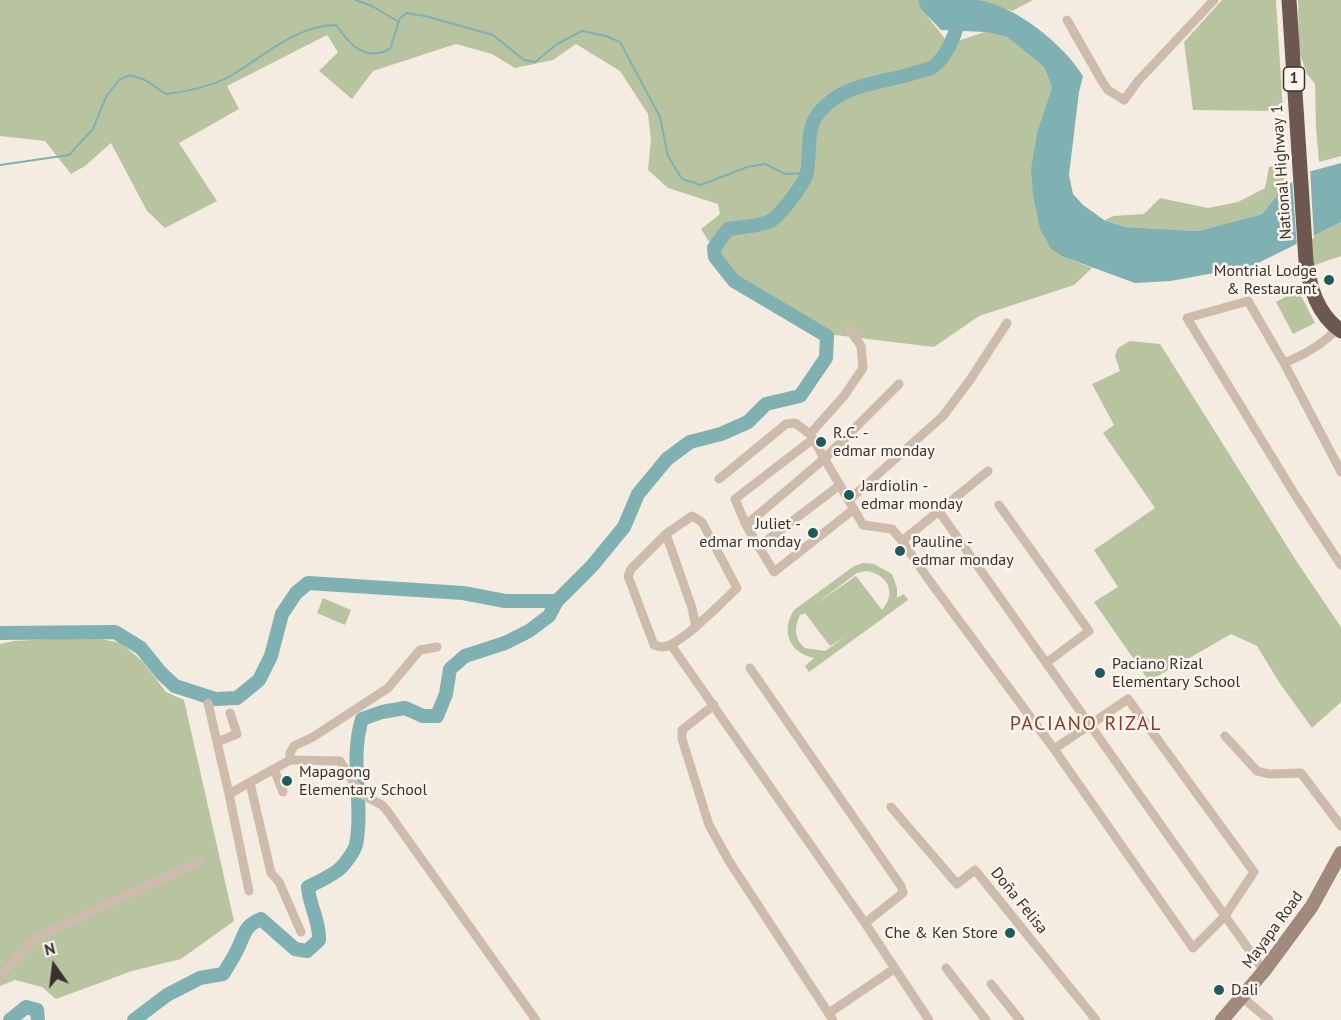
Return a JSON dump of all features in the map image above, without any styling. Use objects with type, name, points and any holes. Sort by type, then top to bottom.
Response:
[{"type":"highway","name":"National Highway 1","points":[[1289,0],[1309,285],[1322,312],[1339,330]]},
{"type":"main road","name":"Mayapa Road","points":[[1222,1020],[1264,971],[1312,906],[1341,853]]},
{"type":"street","points":[[1067,20],[1107,90],[1124,100],[1138,81],[1214,0]]},
{"type":"street","points":[[1341,472],[1284,363],[1248,301],[1187,318],[1297,498],[1341,565]]},
{"type":"street","points":[[849,329],[861,346],[863,368],[812,436],[735,499],[746,525],[774,572],[851,505],[943,416],[970,380],[1007,323]]},
{"type":"street","points":[[1284,363],[1311,350],[1339,330]]},
{"type":"street","points":[[746,525],[824,459],[899,384]]},
{"type":"street","points":[[719,479],[786,424],[795,423],[812,436],[863,525],[892,529],[902,540],[1054,749],[1193,948],[1224,917],[1254,872],[1128,699],[1054,749]]},
{"type":"street","points":[[902,540],[988,471]]},
{"type":"street","points":[[758,547],[840,485]]},
{"type":"street","points":[[999,505],[1089,631],[1046,663]]},
{"type":"street","points":[[938,510],[1264,971]]},
{"type":"street","points":[[692,516],[702,522],[737,588],[696,627],[671,645],[662,647],[654,645],[628,576],[631,569],[666,534],[692,516]]},
{"type":"street","points":[[666,534],[692,608],[696,627]]},
{"type":"street","points":[[671,645],[865,923],[929,1020]]},
{"type":"street","points":[[290,760],[290,753],[294,746],[314,736],[388,688],[420,650],[437,647]]},
{"type":"street","points":[[750,668],[901,886],[903,893],[865,923]]},
{"type":"street","points":[[208,703],[249,891]]},
{"type":"street","points":[[714,705],[682,730],[682,739],[710,825],[729,861],[831,1016],[894,969]]},
{"type":"street","points":[[217,742],[237,734],[230,713]]},
{"type":"street","points":[[1225,736],[1257,771],[1269,774],[1301,772],[1341,826]]},
{"type":"street","points":[[229,794],[290,760],[340,761],[361,794],[382,805],[388,812],[536,1020]]},
{"type":"street","points":[[274,769],[283,792]]},
{"type":"street","points":[[250,783],[271,873],[279,882],[301,932]]},
{"type":"street","name":"Doña Felisa","points":[[891,807],[957,884],[975,870],[1096,1020]]},
{"type":"street","points":[[0,977],[25,948],[38,937],[200,861]]},
{"type":"street","points":[[946,968],[986,1020]]},
{"type":"street","points":[[991,984],[1020,1020]]},
{"type":"street","points":[[1242,997],[1269,1020]]},
{"type":"green space","points":[[0,0],[918,0],[924,12],[948,44],[985,32],[1007,37],[1044,67],[1052,87],[1038,129],[1064,257],[1092,268],[1074,285],[979,316],[934,347],[835,335],[807,325],[734,281],[701,229],[720,214],[718,204],[668,188],[648,170],[651,141],[648,114],[620,71],[576,44],[553,60],[515,68],[492,54],[456,44],[373,71],[352,99],[319,71],[338,52],[327,35],[227,86],[239,109],[179,143],[217,201],[165,228],[147,211],[111,143],[85,166],[71,174],[45,141],[0,136]]},
{"type":"green space","points":[[978,0],[1033,0],[1012,11]]},
{"type":"green space","points":[[1222,0],[1276,0],[1283,111],[1193,110],[1184,42]]},
{"type":"green space","points":[[1298,0],[1341,0],[1341,156],[1319,162],[1315,84],[1307,74],[1299,51]]},
{"type":"green space","points":[[1285,164],[1283,188],[1262,214],[1198,231],[1126,227],[1105,220],[1113,216],[1144,214],[1160,198],[1208,208],[1238,202],[1265,188],[1269,167]]},
{"type":"green space","points":[[1341,222],[1341,256],[1312,266],[1310,237]]},
{"type":"green space","points":[[1298,290],[1315,323],[1293,334],[1276,302]]},
{"type":"green space","points":[[1130,341],[1160,344],[1297,562],[1341,627],[1341,702],[1312,728],[1257,646],[1231,634],[1149,681],[1094,602],[1118,587],[1094,550],[1155,508],[1103,433],[1114,425],[1092,384],[1120,371],[1115,356],[1118,348]]},
{"type":"green space","points":[[863,563],[874,564],[892,574],[897,588],[897,598],[904,594],[908,600],[809,672],[805,666],[814,658],[793,646],[788,633],[790,618],[794,610],[854,566]],"holes":[[[866,571],[880,576],[888,585],[889,597],[882,610],[856,576],[813,606],[857,573]],[[805,613],[830,646],[845,637],[825,651],[805,648],[797,637],[796,629],[800,615]]]},
{"type":"green space","points":[[323,598],[351,610],[345,625],[317,613]]},
{"type":"green space","points":[[91,637],[121,643],[143,662],[166,692],[184,700],[234,921],[181,959],[132,971],[56,999],[42,987],[15,980],[0,986],[0,644],[14,641]]},
{"type":"water","points":[[918,0],[978,0],[993,4],[1023,18],[1064,51],[1083,76],[1069,175],[1073,194],[1083,205],[1104,220],[1126,227],[1198,231],[1262,214],[1283,188],[1308,172],[1341,163],[1341,222],[1252,266],[1171,281],[1135,283],[1064,257],[1051,249],[1040,229],[1033,194],[1031,169],[1038,129],[1052,87],[1044,67],[1007,37],[985,32],[941,30],[921,9]]},
{"type":"pier","points":[[1310,169],[1314,238],[1297,247],[1292,179]]},
{"type":"waterway","points":[[355,0],[372,6],[399,22]]},
{"type":"waterway","points":[[0,165],[69,155],[93,129],[106,97],[119,80],[130,75],[145,80],[166,94],[193,89],[229,77],[284,41],[322,26],[336,25],[359,49],[373,54],[381,53],[390,49],[400,18],[407,13],[493,35],[524,60],[535,62],[557,44],[582,31],[606,36],[620,42],[660,117],[668,156],[682,179],[701,185],[747,167],[765,164],[785,174],[807,173]]},
{"type":"waterway","points":[[134,1020],[167,995],[200,978],[223,974],[246,931],[261,919],[295,949],[307,951],[319,940],[318,926],[308,887],[339,869],[356,845],[358,829],[356,766],[358,735],[362,719],[382,712],[405,708],[423,716],[437,716],[446,694],[450,669],[465,656],[505,643],[529,631],[549,616],[557,601],[592,566],[624,527],[638,494],[667,459],[690,442],[721,434],[748,422],[766,404],[800,396],[826,358],[827,336],[734,281],[715,257],[714,248],[728,229],[768,222],[791,200],[807,172],[812,125],[822,109],[840,95],[851,90],[932,67],[946,52],[958,22]]},
{"type":"waterway","points":[[0,633],[115,632],[141,648],[175,686],[215,699],[237,698],[259,680],[271,656],[282,614],[296,593],[308,583],[463,593],[505,601],[557,601]]},
{"type":"waterway","points":[[10,1020],[26,1007],[37,1010],[38,1020]]},
{"type":"place","name":"Montrial Lodge & Restaurant","points":[[1329,280]]},
{"type":"place","name":"R.C. - edmar monday","points":[[821,442]]},
{"type":"place","name":"Jardiolin - edmar monday","points":[[849,495]]},
{"type":"place","name":"Juliet - edmar monday","points":[[813,533]]},
{"type":"place","name":"Pauline - edmar monday","points":[[900,551]]},
{"type":"place","name":"Paciano Rizal Elementary School","points":[[1100,673]]},
{"type":"place","name":"Mapagong Elementary School","points":[[287,781]]},
{"type":"place","name":"Che & Ken Store","points":[[1010,933]]},
{"type":"place","name":"Dali","points":[[1219,990]]},
{"type":"district","name":"PACIANO RIZAL","points":[[1086,724]]}]
